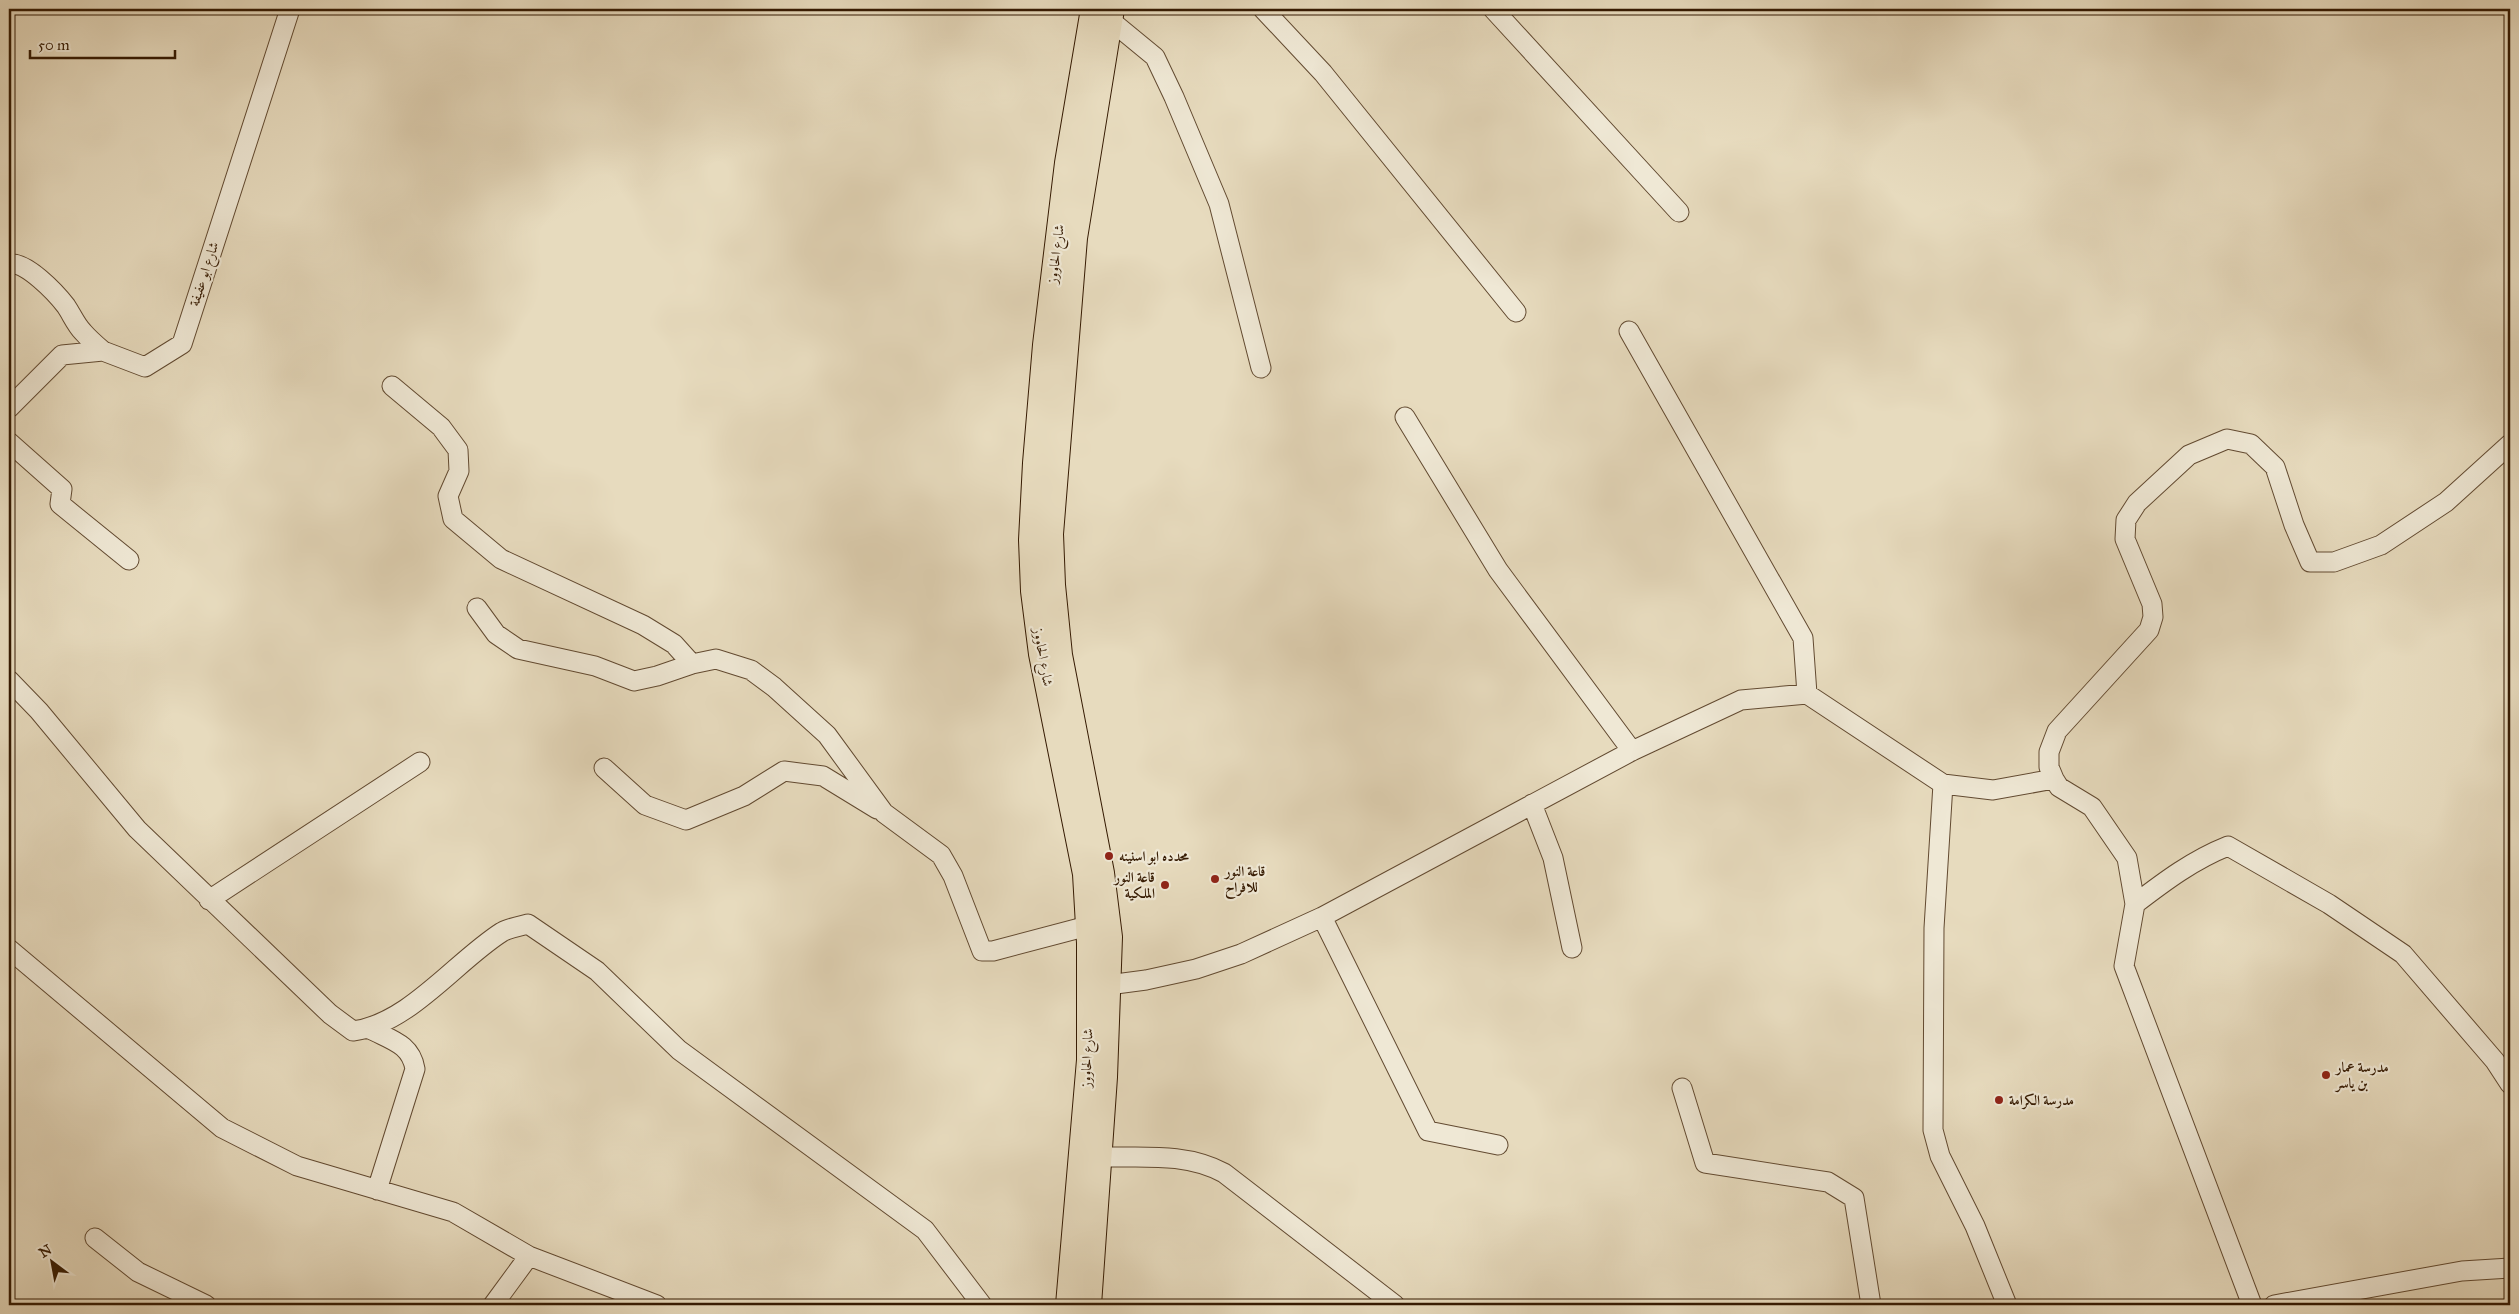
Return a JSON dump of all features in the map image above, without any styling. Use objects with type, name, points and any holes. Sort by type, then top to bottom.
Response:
[{"type":"main road","name":"شارع الحاووز","points":[[1068,1305],[1089,1060],[1098,923],[1085,874],[1041,654],[1033,591],[1031,540],[1034,464],[1065,173],[1105,12]]},
{"type":"main road","points":[[1089,1305],[1099,1157],[1110,937],[1098,923]]},
{"type":"street","name":"شارع ابو عفيفة","points":[[9,408],[62,355],[102,351],[145,367],[182,344],[290,9]]},
{"type":"street","points":[[1263,9],[1323,73],[1516,312]]},
{"type":"street","points":[[1493,9],[1679,212]]},
{"type":"street","points":[[1105,12],[1155,57],[1174,97],[1219,204],[1261,368]]},
{"type":"street","points":[[9,264],[26,269],[49,286],[82,331],[102,351]]},
{"type":"street","points":[[1629,331],[1803,638],[1807,694]]},
{"type":"street","points":[[392,386],[441,427],[458,450],[460,471],[448,496],[453,518],[500,559],[643,625],[674,644],[692,664]]},
{"type":"street","points":[[1405,417],[1498,570],[1632,750]]},
{"type":"street","points":[[2252,1305],[2124,966],[2135,904],[2127,858],[2092,807],[2059,787],[2049,767],[2049,752],[2057,731],[2143,638],[2151,624],[2152,604],[2125,539],[2126,520],[2137,503],[2189,455],[2227,439],[2251,444],[2275,466],[2294,525],[2310,562],[2334,562],[2381,545],[2446,502],[2510,444]]},
{"type":"street","points":[[9,442],[62,488],[60,504],[129,560]]},
{"type":"street","points":[[477,608],[496,634],[518,649],[595,666],[634,680],[657,676],[692,664],[716,659],[751,670],[774,687],[827,735],[884,813]]},
{"type":"street","points":[[9,680],[38,711],[137,829],[330,1014],[353,1031],[370,1029],[423,997],[503,931],[528,924],[597,971],[679,1050],[925,1230],[982,1305]]},
{"type":"street","points":[[1108,984],[1146,980],[1196,969],[1241,954],[1322,917],[1632,750],[1741,700],[1807,694],[1943,784],[1992,790],[2054,779]]},
{"type":"street","points":[[209,900],[352,804],[420,762]]},
{"type":"street","points":[[604,768],[645,805],[686,820],[744,796],[784,771],[823,776],[884,813],[941,855],[954,876],[982,950],[992,951],[1098,923]]},
{"type":"street","points":[[1943,784],[1934,928],[1933,1130],[1940,1156],[1975,1226],[2007,1305]]},
{"type":"street","points":[[1532,804],[1553,858],[1572,948]]},
{"type":"street","points":[[2135,904],[2196,861],[2228,846],[2329,904],[2402,954],[2495,1061],[2510,1084]]},
{"type":"street","points":[[1322,917],[1428,1131],[1498,1145]]},
{"type":"street","points":[[9,949],[222,1128],[296,1166],[453,1212],[529,1256],[657,1305]]},
{"type":"street","points":[[370,1029],[403,1047],[413,1056],[415,1069],[377,1190]]},
{"type":"street","points":[[1682,1088],[1705,1163],[1828,1182],[1854,1198],[1871,1305]]},
{"type":"street","points":[[1099,1157],[1184,1158],[1205,1163],[1224,1173],[1395,1305]]},
{"type":"street","points":[[95,1238],[138,1272],[206,1305]]},
{"type":"street","points":[[493,1305],[529,1256]]},
{"type":"street","points":[[2274,1305],[2462,1271],[2510,1268]]},
{"type":"place","name":"محدده ابو اسنينه","points":[[1109,856]]},
{"type":"place","name":"قاعة النور للافراح","points":[[1215,879]]},
{"type":"place","name":"قاعة النور الملكية","points":[[1165,885]]},
{"type":"place","name":"مدرسة عمار بن ياسر","points":[[2326,1075]]},
{"type":"place","name":"مدرسة الكرامة","points":[[1999,1100]]}]
